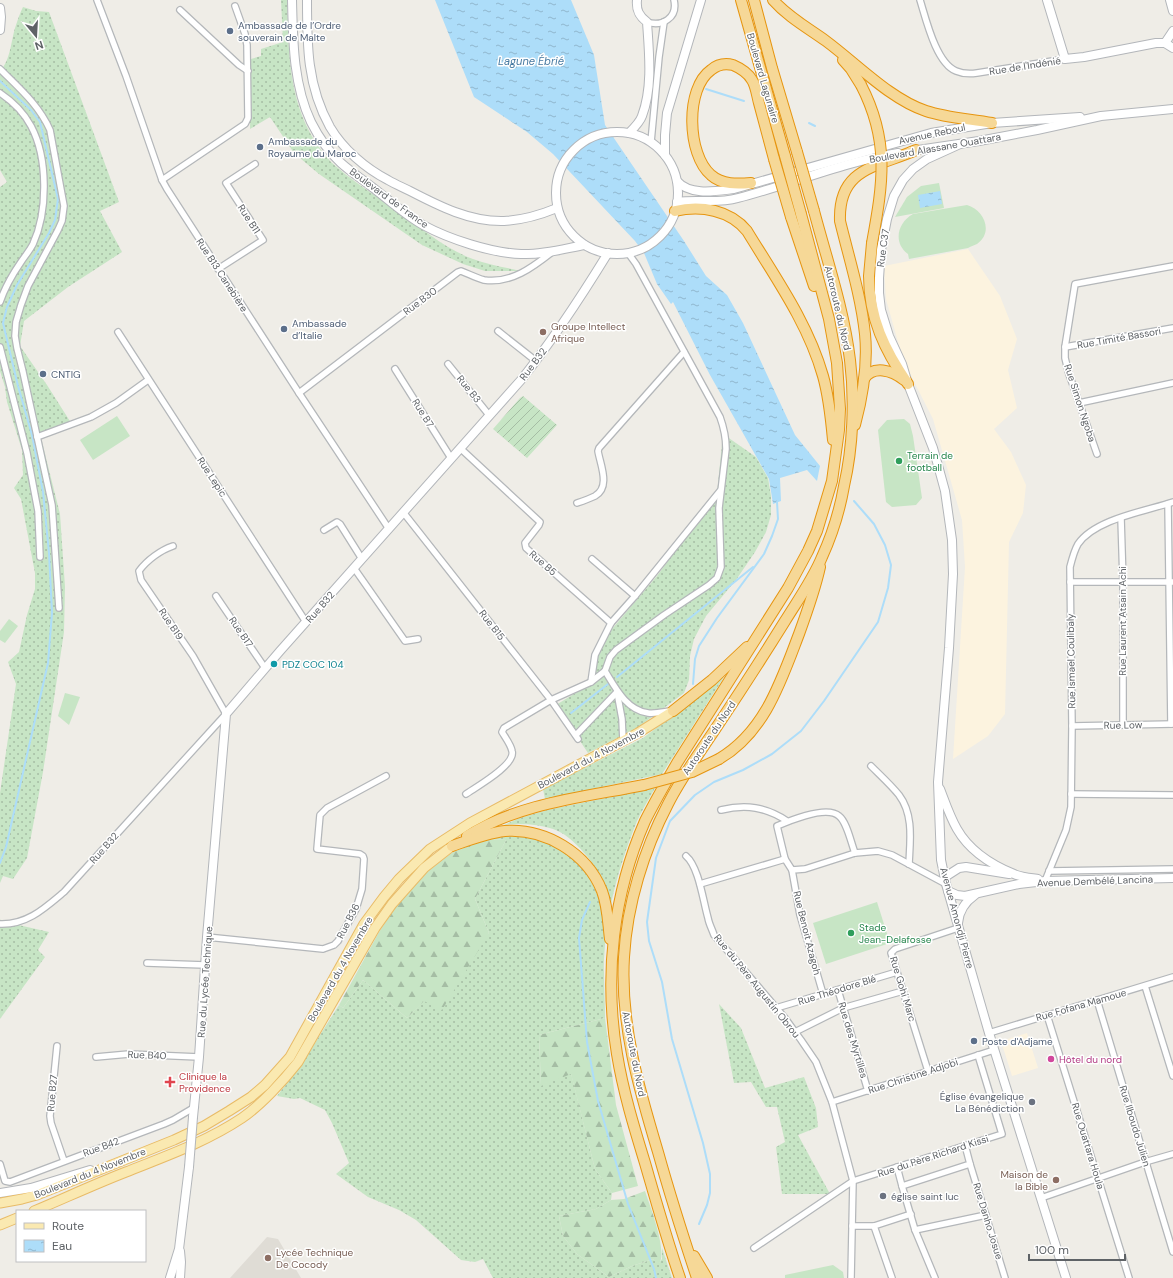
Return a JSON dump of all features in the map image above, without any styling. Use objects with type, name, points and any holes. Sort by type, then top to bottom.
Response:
[{"type":"highway","name":"Boulevard Lagunaire","points":[[741,0],[802,214]]},
{"type":"highway","name":"Boulevard Lagunaire","points":[[754,0],[814,211]]},
{"type":"highway","points":[[773,0],[789,15],[826,41],[890,92],[906,102],[925,111],[992,123]]},
{"type":"highway","points":[[826,41],[851,70],[861,85],[869,100],[876,120],[880,138],[882,163],[877,214],[872,243],[870,296],[874,316],[888,352],[908,384]]},
{"type":"highway","points":[[752,183],[731,184],[716,179],[707,172],[698,154],[692,116],[695,94],[706,73],[724,63],[730,64],[742,70],[752,80],[791,217],[813,283],[829,319]]},
{"type":"highway","points":[[851,444],[859,410],[866,360],[865,333],[860,303],[840,220],[842,199],[846,187],[856,176],[867,169],[899,158],[916,150]]},
{"type":"highway","points":[[675,211],[694,208],[717,211],[730,216],[747,231],[796,311],[815,353],[830,405],[835,460]]},
{"type":"highway","name":"Autoroute du Nord","points":[[697,1278],[681,1231],[644,1106],[632,1053],[623,999],[624,955],[638,878],[656,827],[686,773],[783,625],[822,558],[844,487],[851,444],[852,386],[850,363],[842,314],[814,211]]},
{"type":"highway","name":"Autoroute du Nord","points":[[680,1278],[662,1222],[622,1081],[615,1040],[611,1000],[612,951],[617,912],[627,872],[645,821],[677,763],[788,588],[808,550],[824,510],[832,481],[839,416],[838,363],[829,319],[802,214]]},
{"type":"highway","points":[[864,380],[867,374],[872,371],[879,370],[894,374],[908,384]]},
{"type":"highway","points":[[452,846],[475,831],[519,812],[545,804],[644,785],[692,772],[719,759],[739,745],[749,735],[767,710],[786,668],[817,584],[822,558]]},
{"type":"highway","points":[[673,711],[712,680],[760,634]]},
{"type":"highway","points":[[452,846],[487,834],[515,830],[539,835],[553,840],[567,848],[588,868],[602,892],[607,911],[612,951]]},
{"type":"highway","points":[[681,1231],[707,1278]]},
{"type":"main road","name":"Boulevard du 4 Novembre","points":[[0,1203],[22,1200],[51,1190],[174,1140],[204,1126],[251,1097],[265,1085],[290,1057],[364,924],[399,879],[430,849],[470,823],[623,741],[673,711]]},
{"type":"main road","name":"Boulevard du 4 Novembre","points":[[36,1210],[128,1171],[179,1152],[208,1138],[242,1118],[256,1106],[298,1062],[375,928],[392,904],[424,868],[452,846]]},
{"type":"main road","points":[[51,1190],[56,1202]]},
{"type":"main road","points":[[0,1225],[16,1218]]},
{"type":"street","name":"Rue B13 Canebière","points":[[97,0],[126,76],[162,180],[218,269],[389,529]]},
{"type":"street","name":"Boulevard de France","points":[[292,0],[294,54],[298,81],[304,104],[311,121],[324,144],[340,162],[417,221],[471,245],[521,254],[552,252],[584,245]]},
{"type":"street","name":"Boulevard de France","points":[[307,0],[309,64],[316,97],[331,128],[353,156],[388,180],[433,203],[472,217],[485,220],[504,221],[523,219],[544,214],[557,208]]},
{"type":"street","points":[[637,0],[636,7],[642,18],[647,22],[658,24],[664,22],[673,14],[675,9],[674,0]]},
{"type":"street","points":[[665,155],[667,113],[701,0]]},
{"type":"street","name":"Rue de l'Indénié","points":[[920,0],[935,43],[942,58],[947,66],[955,71],[966,74],[1084,57],[1149,44],[1165,43]]},
{"type":"street","points":[[1047,0],[1065,59]]},
{"type":"street","points":[[1170,0],[1173,11]]},
{"type":"street","points":[[162,180],[246,124],[248,118],[247,45],[245,34],[235,6]]},
{"type":"street","points":[[0,8],[0,30]]},
{"type":"street","points":[[180,10],[238,64],[248,71]]},
{"type":"street","points":[[629,133],[640,121],[643,115],[648,88],[649,55],[647,22]]},
{"type":"street","points":[[651,142],[664,22]]},
{"type":"street","points":[[1173,31],[1165,43],[1173,48]]},
{"type":"street","points":[[0,69],[31,100],[45,118],[50,130],[64,206],[62,221],[52,244],[28,286],[16,322],[15,336],[52,505],[59,608]]},
{"type":"street","points":[[0,93],[20,111],[34,131],[40,153],[44,205],[38,230],[32,246],[10,278],[0,302]]},
{"type":"street","points":[[1161,110],[1173,104]]},
{"type":"street","name":"Boulevard Alassane Ouattara","points":[[675,211],[689,200],[715,202],[732,200],[844,167],[895,154],[1037,130],[1101,116],[1173,109]]},
{"type":"street","name":"Avenue Reboul","points":[[677,180],[682,186],[697,190],[714,192],[734,189],[931,133],[992,123],[1101,116]]},
{"type":"street","points":[[620,132],[629,133],[642,137],[651,142],[665,155],[673,168],[677,180],[678,190],[675,211],[660,236],[649,244],[628,253],[608,253],[584,245],[571,234],[565,226],[557,208],[557,180],[561,169],[572,151],[586,140],[603,134],[620,132]]},
{"type":"street","name":"Rue C37","points":[[908,384],[902,364],[889,336],[879,293],[880,264],[885,230],[894,196],[903,180],[913,169],[927,159],[960,144]]},
{"type":"street","name":"Rue B11","points":[[218,269],[263,240],[226,183],[255,164]]},
{"type":"street","name":"Rue B30","points":[[299,393],[458,272],[461,271],[484,280],[494,281],[508,278],[526,271],[552,252]]},
{"type":"street","name":"Rue B32","points":[[0,924],[8,925],[29,919],[64,892],[226,714],[536,361],[588,286],[608,253]]},
{"type":"street","points":[[466,794],[496,774],[508,763],[512,756],[513,751],[502,730],[552,700],[591,682],[605,671],[610,657],[616,650],[664,614],[710,585],[717,578],[721,567],[719,523],[720,491],[726,449],[724,428],[720,417],[636,264],[628,253]]},
{"type":"street","name":"Rue Simon Ngoba","points":[[1096,454],[1065,358],[1065,347],[1075,284],[1173,266]]},
{"type":"street","name":"Rue Timité Bassori","points":[[1065,347],[1173,328]]},
{"type":"street","points":[[498,331],[536,361]]},
{"type":"street","name":"Rue Lepic","points":[[118,332],[306,622]]},
{"type":"street","points":[[0,347],[27,453],[38,511],[40,557]]},
{"type":"street","points":[[577,503],[596,496],[601,491],[603,476],[598,451],[599,448],[684,352]]},
{"type":"street","name":"Rue B3","points":[[448,364],[490,415]]},
{"type":"street","name":"Rue B7","points":[[395,369],[451,458]]},
{"type":"street","points":[[37,437],[91,418],[116,403],[148,380]]},
{"type":"street","points":[[1079,404],[1173,383]]},
{"type":"street","name":"Avenue Amondji Pierre","points":[[908,384],[933,448],[939,469],[948,513],[953,553],[950,648],[938,782],[941,860],[958,928],[994,1050],[1066,1278]]},
{"type":"street","name":"Rue B5","points":[[460,448],[540,522],[525,542],[526,548],[611,623]]},
{"type":"street","points":[[591,682],[595,655],[611,623],[635,596],[720,491]]},
{"type":"street","points":[[1170,503],[1172,724]]},
{"type":"street","name":"Rue Ismael Coulibaly","points":[[1045,881],[1069,820],[1072,794],[1070,567],[1073,554],[1078,544],[1085,536],[1096,528],[1121,518],[1170,503]]},
{"type":"street","name":"Rue B15","points":[[403,512],[552,700],[577,737],[617,692]]},
{"type":"street","name":"Rue Laurent Atsain Achi","points":[[1121,518],[1123,725]]},
{"type":"street","points":[[324,530],[337,522],[340,524],[362,559]]},
{"type":"street","name":"Rue B19","points":[[173,546],[148,562],[139,571],[139,575],[193,656],[226,714]]},
{"type":"street","points":[[592,559],[635,596]]},
{"type":"street","points":[[354,568],[405,641],[408,642],[418,639]]},
{"type":"street","points":[[1070,582],[1171,582]]},
{"type":"street","name":"Rue B17","points":[[216,596],[265,668]]},
{"type":"street","points":[[605,671],[617,692],[638,710],[648,713],[673,711]]},
{"type":"street","points":[[617,692],[622,720],[623,741]]},
{"type":"street","name":"Rue du Lycée Technique","points":[[179,1249],[195,1106],[226,714]]},
{"type":"street","name":"Rue Low","points":[[1072,726],[1172,724]]},
{"type":"street","points":[[871,766],[899,795],[908,813],[911,834],[909,864]]},
{"type":"street","name":"Rue B36","points":[[208,937],[323,948],[334,945],[338,941],[356,909],[362,889],[364,859],[360,854],[317,849],[320,815],[327,808],[386,776]]},
{"type":"street","points":[[938,782],[956,828],[964,839],[985,858],[1015,875]]},
{"type":"street","points":[[1072,794],[1173,795]]},
{"type":"street","points":[[721,810],[735,806],[748,806],[777,814],[787,821]]},
{"type":"street","points":[[855,853],[845,823],[840,816],[833,812],[824,811],[787,821],[777,826],[785,859],[792,870],[805,869],[855,853],[878,851],[886,852],[947,884],[959,868],[966,867],[1045,881]]},
{"type":"street","name":"Rue du Père Augustin Obrou","points":[[686,856],[690,860],[700,884],[708,919],[714,935],[795,1032],[816,1062],[832,1102],[853,1181],[851,1278]]},
{"type":"street","points":[[700,884],[785,859]]},
{"type":"street","points":[[1049,871],[1173,869]]},
{"type":"street","name":"Rue Benoit Azagoh","points":[[792,870],[800,915],[823,994]]},
{"type":"street","name":"Avenue Dembélé Lancina","points":[[947,884],[957,895],[965,896],[1019,884],[1045,881],[1173,878]]},
{"type":"street","points":[[958,928],[960,911],[969,899],[979,893]]},
{"type":"street","name":"Rue Gohi Marc","points":[[928,1071],[891,953],[892,950],[958,928]]},
{"type":"street","points":[[147,963],[205,965]]},
{"type":"street","name":"Rue Théodore Blé","points":[[776,1008],[897,972]]},
{"type":"street","name":"Rue Fofana Mamoue","points":[[989,1033],[1173,977]]},
{"type":"street","points":[[1144,986],[1173,1076]]},
{"type":"street","name":"Rue des Myrtilles","points":[[838,990],[868,1091]]},
{"type":"street","points":[[795,1032],[843,1008],[903,992]]},
{"type":"street","name":"Rue Ilboudo Julien","points":[[1097,1000],[1173,1252]]},
{"type":"street","name":"Rue Ouattara Houla","points":[[1047,1015],[1129,1278]]},
{"type":"street","name":"Rue B27","points":[[57,1046],[50,1116],[51,1124],[64,1161]]},
{"type":"street","name":"Rue Christine Adjobi","points":[[832,1102],[994,1050]]},
{"type":"street","name":"Rue B40","points":[[96,1057],[129,1054],[199,1057]]},
{"type":"street","name":"Rue du Père Richard Kissi","points":[[754,1248],[853,1181],[1002,1134],[978,1055]]},
{"type":"street","name":"Rue B42","points":[[0,1164],[5,1180],[10,1182],[164,1124],[195,1106]]},
{"type":"street","name":"Rue Danho Josue","points":[[965,1145],[1005,1278]]},
{"type":"street","points":[[1041,1198],[1173,1154]]},
{"type":"street","points":[[0,1193],[31,1188],[123,1160]]},
{"type":"street","points":[[902,1186],[970,1164]]},
{"type":"street","points":[[897,1167],[915,1230],[935,1278]]},
{"type":"street","points":[[852,1226],[874,1226],[911,1214]]},
{"type":"street","points":[[915,1230],[986,1215]]},
{"type":"street","points":[[0,1222],[16,1218]]},
{"type":"street","points":[[874,1226],[892,1278]]},
{"type":"street","points":[[170,1278],[179,1249]]},
{"type":"street","points":[[179,1249],[182,1262],[180,1278]]},
{"type":"shaded area","points":[[968,249],[1000,296],[1017,339],[1008,370],[1017,408],[994,429],[1011,452],[1026,485],[1023,513],[1009,542],[1005,714],[988,736],[953,759],[965,567],[962,520],[933,419],[903,360],[886,299],[884,266]]},
{"type":"shaded area","points":[[1027,1033],[1038,1068],[1012,1076],[1001,1041]]},
{"type":"shaded area","name":"Lycée Technique De Cocody","points":[[267,1237],[278,1239],[301,1278],[230,1278]]},
{"type":"green space","points":[[281,0],[287,0],[290,65],[299,106],[306,125],[317,144],[331,162],[345,174],[453,250],[479,261],[520,271],[485,271],[463,264],[422,245],[319,174],[294,153],[270,117],[250,129],[251,59],[261,56],[261,49],[283,42]]},
{"type":"green space","points":[[23,7],[36,11],[49,12],[119,202],[100,211],[122,252],[68,287],[24,321],[20,346],[73,426],[41,438],[60,514],[65,587],[64,632],[43,772],[27,858],[13,879],[3,876],[0,883],[0,793],[16,684],[8,662],[19,652],[27,615],[35,589],[35,573],[21,499],[14,488],[23,475],[22,450],[7,402],[5,387],[0,371],[0,187],[7,182],[0,170],[0,71],[9,55],[14,31]]},
{"type":"green space","points":[[939,183],[944,208],[895,217],[907,197],[921,186]]},
{"type":"green space","points":[[967,205],[978,212],[985,222],[985,234],[977,244],[968,248],[909,259],[908,254],[900,244],[899,239],[900,228],[903,222],[913,214]]},
{"type":"green space","points":[[523,396],[557,425],[527,458],[493,429]]},
{"type":"green space","points":[[117,416],[130,436],[93,460],[80,440]]},
{"type":"green space","name":"Terrain de football","points":[[904,419],[910,424],[913,436],[922,498],[916,505],[892,507],[886,502],[878,430],[887,420]]},
{"type":"green space","points":[[723,434],[756,457],[768,478],[771,496],[771,515],[766,532],[755,552],[736,580],[706,616],[694,639],[690,656],[689,680],[684,693],[637,728],[588,753],[556,705],[590,684],[597,658],[612,629],[657,576],[717,494]]},
{"type":"green space","points":[[9,619],[18,626],[5,643],[0,640],[0,631]]},
{"type":"green space","points":[[724,677],[662,774],[545,799],[543,789],[643,738]]},
{"type":"green space","points":[[65,693],[80,697],[69,725],[58,716]]},
{"type":"green space","points":[[655,788],[633,831],[619,873],[611,904],[606,886],[591,861],[569,838],[561,832],[535,825],[504,825],[520,818],[547,810]]},
{"type":"green space","points":[[518,835],[547,842],[572,857],[590,878],[596,891],[603,918],[605,937],[605,1018],[539,1035],[541,1085],[571,1073],[595,1169],[612,1193],[611,1200],[596,1209],[559,1216],[563,1236],[577,1254],[609,1277],[632,1266],[653,1259],[659,1263],[662,1259],[662,1248],[672,1278],[493,1278],[483,1259],[475,1262],[461,1260],[416,1220],[399,1210],[368,1197],[336,1174],[349,1163],[325,1110],[300,1098],[294,1099],[277,1096],[301,1065],[339,1005],[343,1008],[363,980],[407,1018],[489,933],[475,899],[506,840],[488,839],[489,837]]},
{"type":"green space","points":[[488,839],[506,840],[475,899],[489,933],[442,1010],[424,1001],[407,1018],[363,980],[343,1008],[339,1005],[379,932],[395,908],[427,872],[453,852]]},
{"type":"green space","name":"Stade Jean-Delafosse","points":[[877,902],[890,943],[826,964],[813,923]]},
{"type":"green space","points":[[0,919],[1,921],[49,932],[38,950],[45,957],[0,1019]]},
{"type":"green space","points":[[719,1004],[741,1028],[765,1088],[804,1077],[816,1108],[818,1127],[798,1135],[830,1194],[782,1194],[776,1147],[785,1142],[777,1107],[766,1107],[751,1082],[734,1083]]},
{"type":"green space","points":[[605,1018],[616,1105],[638,1186],[612,1193],[595,1169],[571,1074],[541,1086],[539,1035]]},
{"type":"green space","points":[[645,1191],[660,1240],[661,1258],[659,1264],[653,1259],[632,1266],[609,1277],[577,1254],[563,1236],[559,1216],[596,1209],[611,1200],[624,1199]]},
{"type":"green space","points":[[833,1265],[843,1272],[844,1278],[785,1278],[785,1275]]},
{"type":"water","name":"Lagune Ébrié","points":[[435,0],[571,0],[594,55],[605,125],[706,276],[727,295],[743,323],[795,435],[820,466],[817,481],[807,470],[780,478],[781,501],[773,504],[769,479],[710,375],[673,302],[671,304],[657,284],[644,253],[635,241],[553,154],[527,132],[474,97]]},
{"type":"water","points":[[940,191],[942,204],[920,208],[918,195]]},
{"type":"waterway","points":[[0,81],[31,110],[40,122],[58,199],[55,220],[49,233],[17,285],[7,307],[3,323],[18,386],[32,435],[43,492],[49,553],[52,613],[48,663],[6,847],[0,863]]},
{"type":"waterway","points":[[706,89],[744,101]]},
{"type":"waterway","points":[[809,123],[815,126]]},
{"type":"waterway","points":[[699,1224],[710,1193],[710,1174],[703,1143],[672,1039],[662,982],[649,941],[647,922],[656,858],[670,821],[695,795],[714,782],[743,770],[772,754],[801,731],[824,701],[878,622],[888,588],[891,565],[885,545],[874,524],[854,501]]},
{"type":"waterway","points":[[693,684],[695,659],[699,646],[717,618],[764,554],[778,519],[777,502]]},
{"type":"waterway","points":[[617,677],[753,567]]},
{"type":"waterway","points":[[571,713],[608,684]]},
{"type":"waterway","points":[[590,902],[582,920],[579,938],[587,1042],[598,1101],[628,1204],[654,1269],[656,1278]]},
{"type":"place","name":"Ambassade de l’Ordre souverain de Malte","points":[[230,31]]},
{"type":"place","name":"Ambassade du Royaume du Maroc","points":[[260,147]]},
{"type":"place","name":"Ambassade d’Italie","points":[[284,329]]},
{"type":"place","name":"Groupe Intellect Afrique","points":[[543,332]]},
{"type":"place","name":"CNTIG","points":[[43,374]]},
{"type":"place","name":"Terrain de football","points":[[899,461]]},
{"type":"place","name":"PDZ COC 104","points":[[274,664]]},
{"type":"place","name":"Stade Jean-Delafosse","points":[[851,933]]},
{"type":"place","name":"Poste d'Adjame","points":[[974,1041]]},
{"type":"place","name":"Hôtel du nord","points":[[1051,1059]]},
{"type":"place","name":"Clinique la Providence","points":[[170,1082]]},
{"type":"place","name":"Église évangelique La Bénédiction","points":[[1032,1102]]},
{"type":"place","name":"Maison de la Bible","points":[[1056,1180]]},
{"type":"place","name":"église saint luc","points":[[883,1196]]},
{"type":"place","name":"Lycée Technique De Cocody","points":[[268,1258]]}]
